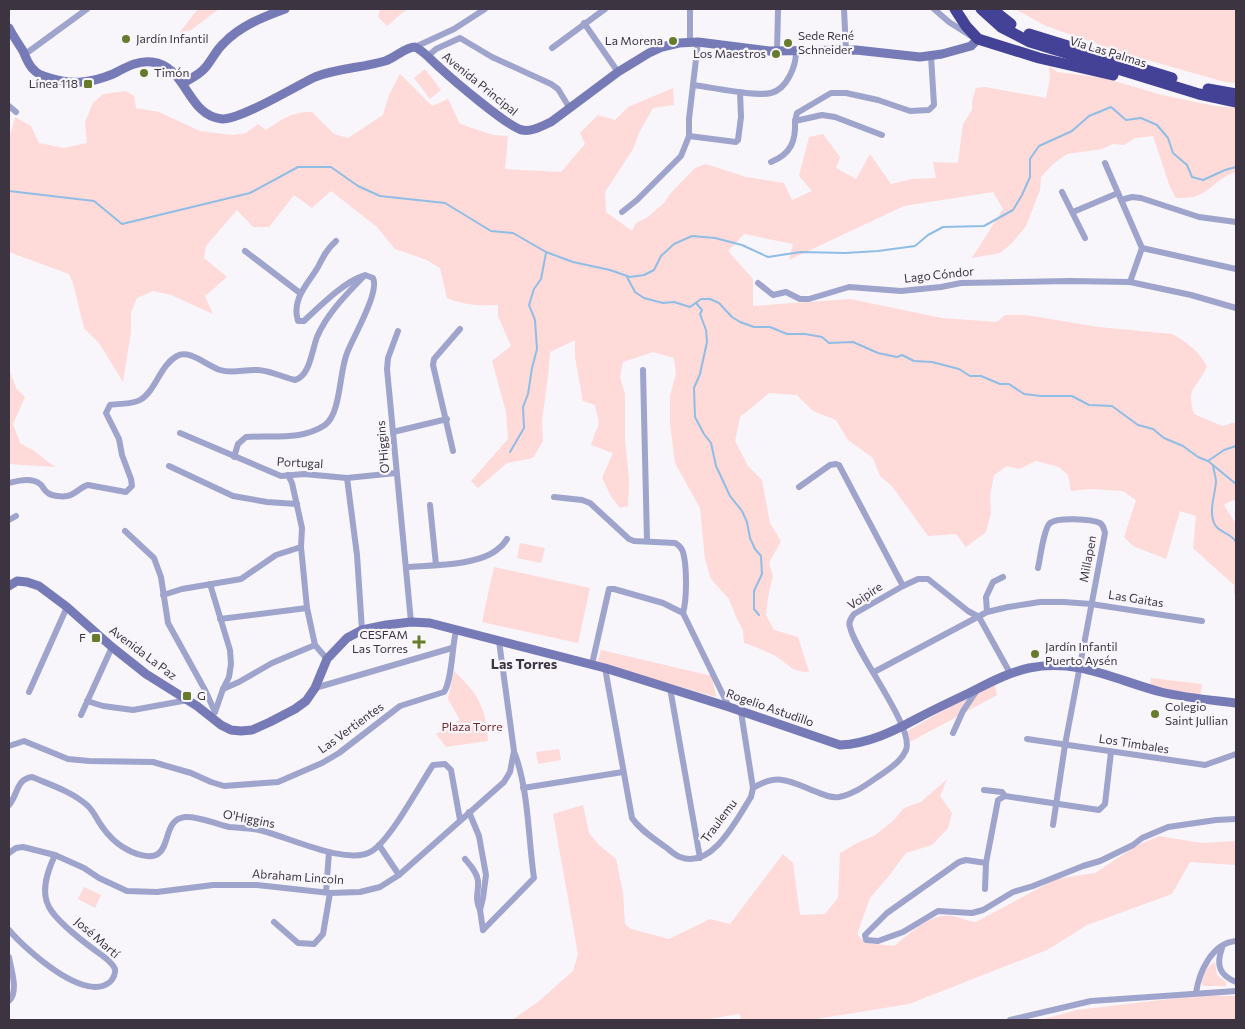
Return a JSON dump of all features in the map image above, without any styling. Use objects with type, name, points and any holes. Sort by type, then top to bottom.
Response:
[{"type":"highway","points":[[955,9],[966,26],[978,39],[1061,64],[1178,88]]},
{"type":"highway","name":"Vía Las Palmas","points":[[981,9],[1001,26],[1030,42],[1178,88],[1221,100],[1236,102]]},
{"type":"highway","name":"Vía Las Palmas","points":[[992,9],[1012,25],[1040,38],[1199,87],[1236,94]]},
{"type":"street","points":[[24,56],[87,9]]},
{"type":"street","points":[[183,84],[198,74],[224,42],[235,33],[252,22],[285,9]]},
{"type":"street","points":[[9,28],[24,56],[35,72],[41,75],[63,82],[81,83],[113,74],[127,66],[151,62],[169,68],[177,74],[200,108],[208,114],[224,119],[248,110],[315,77],[339,70],[386,61],[410,47],[415,47],[454,30],[485,9]]},
{"type":"street","points":[[552,48],[605,9]]},
{"type":"street","points":[[622,212],[637,200],[681,156],[689,136],[694,42],[690,9]]},
{"type":"street","points":[[844,9],[846,50]]},
{"type":"street","points":[[934,9],[961,30],[978,39]]},
{"type":"street","points":[[777,50],[778,11]]},
{"type":"street","points":[[584,23],[618,72]]},
{"type":"street","points":[[428,57],[436,49],[460,38],[492,57],[551,84],[558,90],[569,107]]},
{"type":"street","name":"Avenida Principal","points":[[415,47],[491,110],[519,129],[531,130],[551,122],[618,72],[662,47],[694,42],[769,51],[846,50],[904,56],[931,56],[971,46],[978,39]]},
{"type":"street","points":[[693,85],[769,94],[784,84],[796,60],[796,52]]},
{"type":"street","points":[[771,162],[790,149],[796,134],[795,121],[798,113],[831,93],[846,93],[883,101],[910,111],[928,110],[934,105],[931,56]]},
{"type":"street","points":[[689,136],[736,142],[738,140],[741,117],[740,92]]},
{"type":"street","points":[[9,106],[16,112]]},
{"type":"street","points":[[795,121],[822,115],[835,117],[882,135]]},
{"type":"street","points":[[1105,163],[1142,248],[1130,282]]},
{"type":"street","points":[[1062,192],[1085,238]]},
{"type":"street","points":[[1073,212],[1118,192]]},
{"type":"street","points":[[1121,200],[1132,197],[1141,198],[1200,217],[1236,222]]},
{"type":"street","points":[[234,457],[238,444],[246,437],[303,434],[320,428],[332,416],[337,402],[342,366],[374,290],[373,278],[365,275],[356,278],[301,322],[297,319],[300,293],[327,250],[336,241]]},
{"type":"street","points":[[1142,248],[1236,269]]},
{"type":"street","points":[[245,251],[300,293]]},
{"type":"street","points":[[9,483],[34,481],[40,484],[48,493],[62,497],[70,496],[88,484],[126,492],[132,486],[131,479],[122,455],[119,438],[106,413],[110,405],[140,400],[167,366],[181,355],[192,356],[222,370],[231,372],[257,370],[295,380],[301,378],[305,374],[314,346],[326,320],[365,275]]},
{"type":"street","name":"Lago Cóndor","points":[[758,283],[774,295],[786,292],[800,299],[809,299],[849,287],[901,291],[977,282],[1130,282],[1191,295],[1236,308]]},
{"type":"street","points":[[453,451],[447,419],[436,380],[434,359],[460,329]]},
{"type":"street","name":"O'Higgins","points":[[398,331],[387,364],[411,622]]},
{"type":"street","points":[[643,370],[647,541]]},
{"type":"street","points":[[393,432],[447,419]]},
{"type":"street","name":"Portugal","points":[[180,433],[274,474],[288,476],[304,474],[347,478],[396,472]]},
{"type":"street","name":"Voipire","points":[[799,487],[830,465],[836,464],[841,467],[903,586],[854,614],[849,622],[855,640],[874,672],[902,727]]},
{"type":"street","points":[[168,466],[233,496],[267,502],[297,504]]},
{"type":"street","points":[[288,476],[292,483],[302,528],[301,546],[307,608],[315,645],[327,658]]},
{"type":"street","points":[[347,478],[362,630]]},
{"type":"street","points":[[554,498],[582,500],[590,504],[629,539],[634,541],[675,543],[680,546],[683,552],[686,589],[686,603],[683,613]]},
{"type":"street","points":[[430,505],[436,565]]},
{"type":"street","points":[[9,520],[16,516]]},
{"type":"street","name":"Millapen","points":[[1038,568],[1050,523],[1076,519],[1101,524],[1104,527],[1105,533],[1052,825]]},
{"type":"street","points":[[125,531],[154,558],[161,577],[168,623],[205,690],[214,715]]},
{"type":"street","points":[[406,567],[473,560],[491,554],[507,539]]},
{"type":"street","points":[[163,595],[241,579],[276,556],[301,546]]},
{"type":"street","points":[[987,612],[986,597],[993,582],[1003,577]]},
{"type":"street","points":[[903,586],[918,579],[928,579],[968,611],[979,617],[1010,673]]},
{"type":"street","name":"Avenida La Paz","points":[[9,586],[17,581],[39,586],[162,686],[214,715],[220,725],[231,730],[252,730],[295,709],[306,701],[315,688]]},
{"type":"street","points":[[210,584],[230,650],[231,664],[229,677],[214,715]]},
{"type":"street","points":[[592,664],[609,590],[614,589],[663,603],[683,613],[729,707]]},
{"type":"street","name":"Las Gaitas","points":[[874,672],[987,612],[1040,602],[1091,604],[1202,621]]},
{"type":"street","points":[[29,692],[67,607]]},
{"type":"street","points":[[220,619],[307,608]]},
{"type":"street","name":"Rogelio Astudillo","points":[[315,688],[327,658],[347,638],[362,630],[411,622],[430,623],[592,664],[729,707],[840,745],[852,745],[868,741],[902,727],[1010,673],[1045,666],[1081,667],[1106,673],[1159,691],[1236,703]]},
{"type":"street","name":"Las Vertientes","points":[[9,746],[24,741],[68,759],[153,762],[191,773],[224,786],[259,785],[278,782],[322,763],[400,706],[444,692],[456,631]]},
{"type":"street","name":"Abraham Lincoln","points":[[9,853],[16,848],[23,847],[55,855],[127,890],[157,892],[213,885],[257,885],[328,892],[372,890],[387,884],[504,782],[510,772],[514,751],[499,641]]},
{"type":"street","points":[[223,689],[272,663],[315,645]]},
{"type":"street","points":[[81,715],[112,647]]},
{"type":"street","points":[[315,688],[452,648]]},
{"type":"street","name":"Traulemu","points":[[605,668],[622,772],[632,818],[642,830],[679,857],[700,858],[708,855],[717,846],[751,797],[753,788]]},
{"type":"street","points":[[670,688],[700,858]]},
{"type":"street","points":[[953,733],[963,711],[978,689]]},
{"type":"street","points":[[87,701],[103,706],[133,710],[188,700]]},
{"type":"street","points":[[742,712],[753,788],[773,778],[828,796],[837,797],[859,789],[895,764],[905,753],[908,745],[902,727]]},
{"type":"street","name":"Los Timbales","points":[[1027,739],[1206,765],[1236,754]]},
{"type":"street","points":[[465,859],[475,872],[478,880],[476,899],[483,930],[534,878],[520,767],[514,751]]},
{"type":"street","points":[[984,790],[1002,792],[1005,796],[1096,811],[1102,809],[1105,804],[1111,752]]},
{"type":"street","name":"O'Higgins","points":[[9,806],[13,801],[20,782],[32,777],[79,798],[91,809],[112,839],[133,852],[150,856],[160,853],[165,846],[169,828],[173,822],[185,817],[230,827],[260,830],[350,857],[372,851],[379,845],[394,826],[433,765],[444,764],[451,770],[460,820]]},
{"type":"street","points":[[523,788],[622,772]]},
{"type":"street","points":[[985,889],[986,863],[998,800],[1005,796]]},
{"type":"street","points":[[469,812],[479,836],[486,875],[480,910]]},
{"type":"street","points":[[986,863],[966,860],[959,862],[887,913],[865,934],[866,940],[878,941],[903,932],[938,911],[972,913],[983,910],[1013,892],[1100,861],[1133,845],[1142,838],[1168,827],[1236,819]]},
{"type":"street","points":[[379,845],[399,875]]},
{"type":"street","points":[[274,922],[298,943],[314,944],[323,934],[328,892],[329,852]]},
{"type":"street","name":"José Martí","points":[[9,930],[17,940],[56,972],[78,984],[91,988],[101,987],[111,982],[115,974],[115,968],[68,928],[48,906],[46,890],[48,871],[55,855]]},
{"type":"street","points":[[1196,993],[1202,969],[1214,953],[1229,942],[1236,941]]},
{"type":"street","points":[[1222,947],[1218,963],[1220,971],[1224,976],[1236,982]]},
{"type":"street","points":[[9,957],[14,983],[9,1001]]},
{"type":"street","points":[[1010,1020],[1090,1001],[1236,991]]},
{"type":"green space","points":[[198,9],[219,9],[191,30],[180,32]]},
{"type":"green space","points":[[380,9],[410,9],[387,26],[378,17]]},
{"type":"green space","points":[[1015,9],[1236,9],[1236,83],[1225,82],[1126,54],[1046,26]]},
{"type":"green space","points":[[1049,66],[1057,72],[1104,78],[1162,95],[1215,106],[1236,108],[1236,172],[1224,177],[1198,195],[1176,198],[1170,187],[1153,136],[1135,138],[1124,145],[1113,144],[1102,149],[1067,154],[1053,164],[1041,177],[1040,190],[1026,226],[1012,243],[1000,253],[972,258],[1003,209],[993,192],[904,206],[789,260],[793,244],[744,234],[728,251],[753,279],[753,306],[850,299],[942,318],[997,322],[1005,315],[1026,315],[1098,327],[1172,334],[1182,340],[1192,347],[1207,366],[1192,393],[1194,414],[1222,426],[1236,422],[1236,500],[1224,505],[1236,524],[1236,596],[1234,594],[1234,585],[1193,548],[1196,516],[1180,511],[1166,559],[1133,546],[1124,537],[1136,500],[1123,491],[1090,489],[1071,491],[1068,475],[1059,467],[1036,461],[1019,469],[1007,466],[994,475],[990,496],[991,513],[986,532],[966,547],[956,534],[928,536],[892,486],[880,476],[873,458],[848,440],[836,420],[813,411],[797,395],[769,393],[740,417],[735,441],[748,466],[762,480],[770,523],[781,541],[769,563],[773,576],[766,615],[774,630],[798,637],[809,672],[798,670],[791,668],[782,660],[761,649],[744,643],[743,630],[729,599],[711,579],[705,559],[700,508],[675,463],[670,423],[670,396],[676,374],[674,358],[653,352],[623,362],[620,377],[625,394],[625,440],[629,479],[628,506],[620,508],[612,498],[602,478],[613,453],[591,445],[599,423],[595,405],[583,401],[575,357],[575,340],[550,352],[542,421],[543,441],[533,458],[507,463],[478,488],[471,481],[508,439],[506,412],[492,361],[511,346],[498,316],[498,305],[472,304],[447,298],[440,268],[427,260],[395,249],[377,227],[331,191],[312,208],[294,195],[269,227],[253,227],[237,210],[206,246],[204,258],[227,277],[205,296],[213,314],[171,295],[153,291],[137,298],[131,312],[131,332],[123,382],[99,343],[84,328],[69,274],[9,252],[9,139],[15,117],[31,126],[39,143],[63,148],[87,143],[85,122],[93,103],[103,94],[126,91],[134,96],[136,108],[159,112],[200,131],[232,135],[246,133],[258,124],[266,130],[282,119],[305,112],[312,112],[334,134],[348,138],[383,115],[389,95],[400,74],[432,106],[448,99],[460,124],[493,135],[508,136],[505,169],[561,172],[585,144],[580,133],[598,115],[615,120],[628,107],[673,88],[674,105],[653,108],[639,133],[633,149],[605,192],[606,212],[632,231],[636,223],[648,217],[664,203],[695,168],[706,164],[746,177],[784,183],[792,200],[812,191],[799,176],[809,137],[823,134],[840,157],[836,168],[856,179],[870,154],[891,184],[912,179],[936,178],[933,162],[958,163],[963,124],[972,110],[972,101],[976,88],[985,87],[1046,98],[1050,78]]},
{"type":"green space","points":[[425,69],[441,90],[430,99],[414,78]]},
{"type":"green space","points":[[9,369],[16,388],[25,397],[13,424],[20,443],[55,467],[9,464]]},
{"type":"green space","points":[[520,543],[545,548],[541,563],[517,558]]},
{"type":"green space","points":[[494,567],[590,588],[578,643],[482,622]]},
{"type":"green space","points":[[601,650],[712,676],[716,697],[597,663]]},
{"type":"green space","name":"Plaza Torre","points":[[454,671],[475,694],[483,710],[488,741],[446,747],[436,734],[460,720],[448,699]]},
{"type":"green space","points":[[1151,678],[1202,684],[1200,696],[1150,687]]},
{"type":"green space","points":[[995,685],[997,695],[910,742],[906,732],[949,707]]},
{"type":"green space","points":[[559,749],[561,760],[538,764],[536,752]]},
{"type":"green space","points":[[947,779],[940,796],[952,813],[948,828],[932,845],[906,853],[870,898],[857,934],[865,943],[894,946],[921,925],[937,917],[953,916],[976,922],[1056,879],[1095,873],[1136,846],[1159,836],[1202,843],[1236,841],[1236,865],[1190,862],[1172,894],[1087,925],[1047,950],[909,1004],[810,1020],[742,1020],[739,1014],[703,1020],[512,1020],[538,1002],[573,971],[578,954],[553,814],[583,805],[589,833],[598,844],[616,859],[623,893],[625,924],[631,929],[669,939],[710,919],[730,924],[783,854],[793,863],[800,915],[825,914],[838,898],[840,853],[874,836],[893,821],[904,808],[921,802]]},
{"type":"green space","points":[[84,887],[101,895],[95,908],[78,899]]},
{"type":"green space","points":[[1215,962],[1217,975],[1226,982],[1226,986],[1202,986],[1205,972]]},
{"type":"green space","points":[[1203,995],[1236,996],[1236,1020],[1040,1020],[1077,1010]]},
{"type":"waterway","points":[[9,191],[94,201],[122,224],[250,193],[298,167],[331,167],[358,186],[380,196],[445,203],[491,231],[513,233],[546,252],[573,262],[610,270],[630,277],[644,275],[654,270],[661,256],[674,244],[692,236],[715,238],[742,245],[768,257],[801,252],[845,253],[915,246],[928,235],[943,227],[984,226],[1013,210],[1030,177],[1030,159],[1039,146],[1072,131],[1089,116],[1111,107],[1126,120],[1141,118],[1157,125],[1168,138],[1173,153],[1187,165],[1192,177],[1203,180],[1236,167]]},
{"type":"waterway","points":[[510,452],[524,428],[523,407],[528,394],[537,349],[535,320],[529,305],[534,289],[541,279],[546,253]]},
{"type":"waterway","points":[[627,277],[635,292],[644,298],[663,303],[674,302],[690,307],[701,299],[710,299],[719,303],[732,317],[754,327],[770,327],[787,334],[805,334],[822,337],[829,343],[853,342],[878,353],[897,357],[902,355],[914,361],[932,362],[959,369],[970,376],[981,376],[1000,384],[1009,384],[1024,394],[1072,396],[1089,405],[1112,406],[1138,425],[1153,429],[1164,438],[1183,446],[1198,457],[1208,461],[1236,484]]},
{"type":"waterway","points":[[696,303],[702,310],[700,314],[706,330],[707,342],[700,374],[694,388],[695,417],[711,443],[716,466],[730,496],[742,511],[747,522],[750,538],[761,556],[762,574],[754,591],[754,609],[759,615]]},
{"type":"waterway","points":[[1208,461],[1224,450],[1236,446]]},
{"type":"waterway","points":[[1213,466],[1216,482],[1212,509],[1213,520],[1217,528],[1236,542]]},
{"type":"place","name":"Jardín Infantil","points":[[126,39]]},
{"type":"place","name":"La Morena","points":[[673,41]]},
{"type":"place","name":"Sede René Schneider","points":[[788,43]]},
{"type":"place","name":"Los Maestros","points":[[776,54]]},
{"type":"place","name":"Timón","points":[[144,73]]},
{"type":"place","name":"Línea 118","points":[[88,84]]},
{"type":"place","name":"F","points":[[96,638]]},
{"type":"place","name":"CESFAM Las Torres","points":[[419,642]]},
{"type":"place","name":"Jardín Infantil Puerto Aysén","points":[[1035,654]]},
{"type":"place","name":"G","points":[[187,696]]},
{"type":"place","name":"Colegio Saint Jullian","points":[[1155,714]]},
{"type":"district","name":"Las Torres","points":[[524,664]]}]
